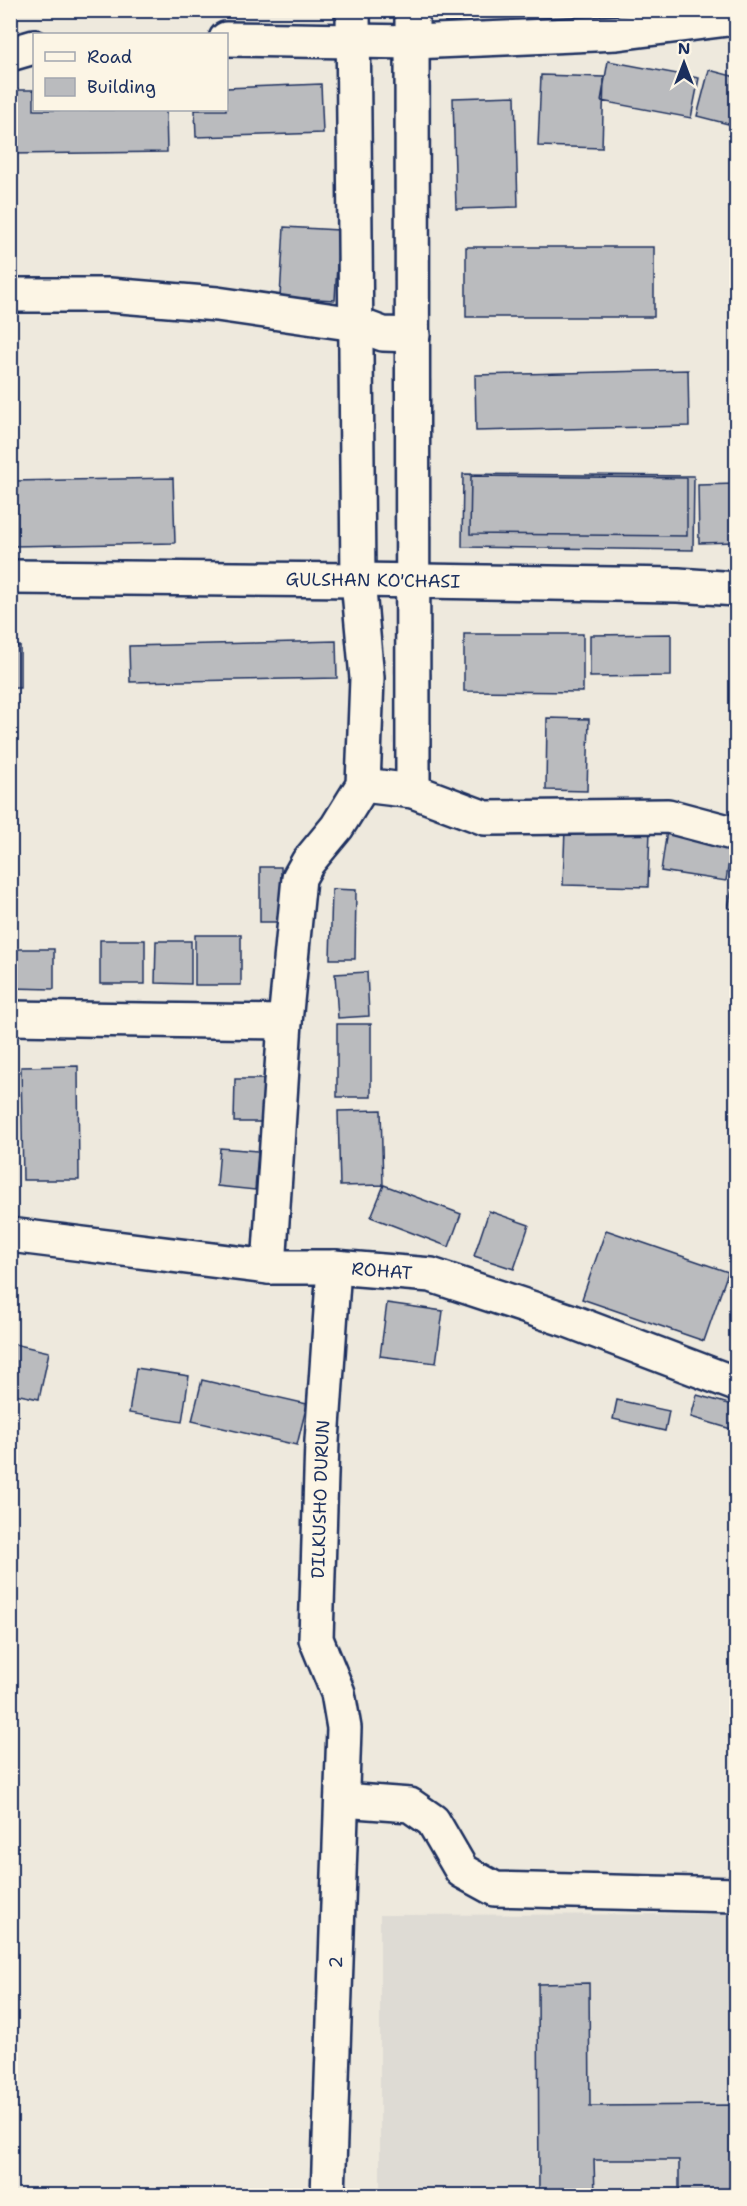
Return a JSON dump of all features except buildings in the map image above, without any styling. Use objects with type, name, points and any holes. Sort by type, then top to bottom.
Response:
[{"type":"street","points":[[412,10],[413,791]]},
{"type":"street","points":[[228,39],[353,25],[413,42],[617,33],[736,18]]},
{"type":"street","points":[[268,1267],[285,1022],[299,878],[308,862],[337,827],[363,785],[366,678],[358,580],[353,25]]},
{"type":"street","points":[[10,54],[33,47]]},
{"type":"street","points":[[10,295],[109,295],[217,304],[356,324],[383,334],[413,335]]},
{"type":"street","name":"GULSHAN KO'CHASI","points":[[10,577],[358,580],[736,588]]},
{"type":"street","points":[[363,785],[413,791],[485,818],[668,816],[736,834]]},
{"type":"street","points":[[10,1018],[285,1022]]},
{"type":"street","name":"ROHAT","points":[[10,1234],[268,1267],[334,1267],[431,1275],[570,1321],[736,1384]]},
{"type":"street","name":"DILKUSHO DURUN","points":[[334,1267],[322,1441],[316,1639],[338,1693],[344,1728]]},
{"type":"street","name":"2","points":[[328,2196],[344,1728]]},
{"type":"street","points":[[342,1800],[410,1805],[433,1821],[462,1871],[495,1889],[736,1895]]},
{"type":"shaded area","points":[[736,1914],[736,2195],[380,2195],[380,1915]]}]
